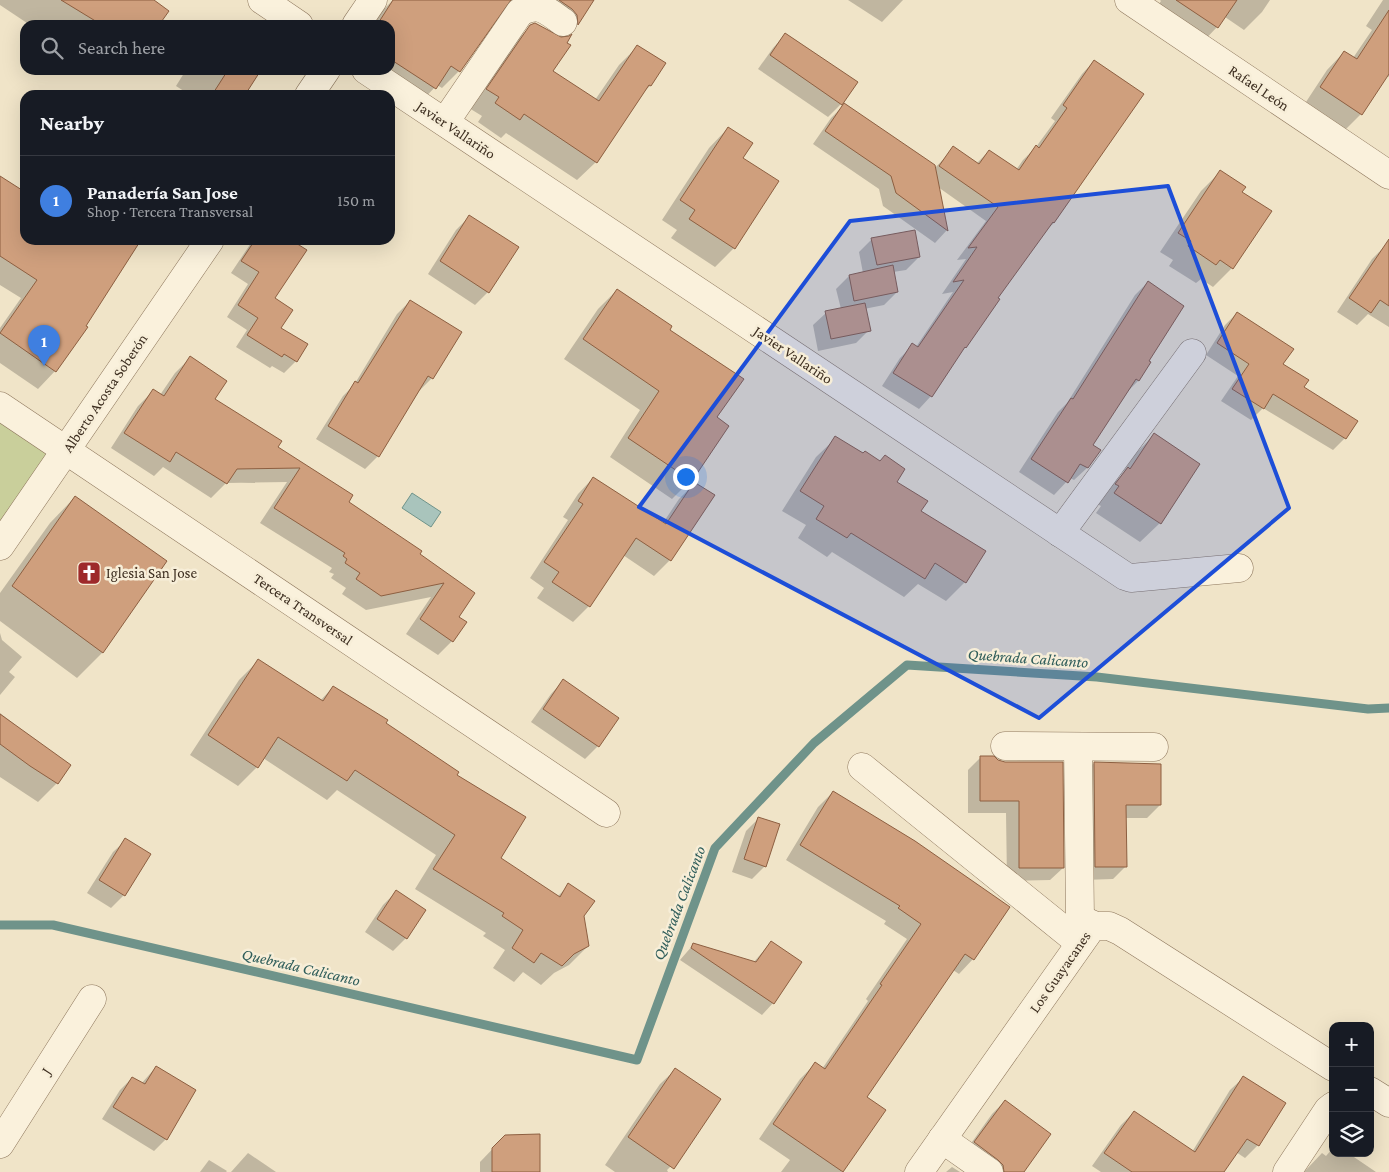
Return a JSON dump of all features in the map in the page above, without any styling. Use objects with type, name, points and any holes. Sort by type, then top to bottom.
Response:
[{"type":"street","points":[[262,0],[292,20]]},
{"type":"street","points":[[359,20],[373,0]]},
{"type":"street","name":"Rafael León","points":[[1129,0],[1389,176]]},
{"type":"street","points":[[445,122],[520,12],[530,7],[540,7],[562,22]]},
{"type":"street","points":[[312,90],[323,75]]},
{"type":"street","name":"Javier Vallariño","points":[[374,75],[1126,576],[1132,578],[1239,568]]},
{"type":"street","name":"Alberto Acosta Soberón","points":[[0,546],[207,245]]},
{"type":"street","points":[[1060,532],[1192,353]]},
{"type":"street","name":"Tercera Transversal","points":[[0,406],[606,813]]},
{"type":"street","points":[[1005,746],[1154,747]]},
{"type":"street","points":[[1078,747],[1080,931]]},
{"type":"street","points":[[862,767],[1080,931]]},
{"type":"street","name":"Los Guayacanes","points":[[919,1172],[1080,931],[1096,926],[1109,926],[1120,931],[1329,1064]]},
{"type":"street","name":"J","points":[[0,1144],[92,999]]},
{"type":"street","points":[[1374,1094],[1389,1103]]},
{"type":"street","points":[[1290,1171],[1329,1109]]},
{"type":"street","points":[[942,1139],[989,1172]]},
{"type":"highlighted area","points":[[1168,186],[1289,508],[1039,718],[639,507],[850,221]]},
{"type":"green space","points":[[0,406],[66,450],[0,546]]},
{"type":"water","points":[[412,493],[441,512],[431,527],[402,508]]},
{"type":"building","points":[[61,0],[154,0],[169,11],[163,20],[94,20]]},
{"type":"building","points":[[393,0],[511,0],[460,72],[451,66],[436,89],[395,62],[395,20],[380,20]]},
{"type":"building","points":[[559,0],[594,0],[578,25],[577,15]]},
{"type":"building","points":[[1176,0],[1237,0],[1218,28]]},
{"type":"building","points":[[1389,10],[1389,74],[1362,115],[1320,87],[1344,51],[1357,59]]},
{"type":"building","points":[[535,23],[561,37],[572,34],[567,43],[571,45],[553,71],[599,101],[637,45],[666,63],[597,163],[524,114],[520,120],[495,103],[499,97],[486,89],[530,25]]},
{"type":"building","points":[[785,33],[858,82],[842,105],[770,55]]},
{"type":"building","points":[[1094,60],[1144,94],[1054,223],[998,298],[1000,299],[932,397],[893,373],[912,343],[918,347],[964,280],[953,282],[977,247],[968,248],[998,207],[939,166],[953,146],[979,164],[989,150],[1019,170],[1036,145],[1039,148],[1067,108],[1063,105]]},
{"type":"building","points":[[225,75],[258,75],[248,90],[215,90]]},
{"type":"building","points":[[844,103],[935,165],[948,231],[896,193],[891,176],[825,131]]},
{"type":"building","points":[[728,127],[753,143],[743,158],[779,181],[735,249],[689,219],[695,210],[680,200]]},
{"type":"building","points":[[1220,170],[1246,187],[1242,192],[1272,211],[1233,269],[1220,260],[1216,265],[1188,246],[1191,241],[1178,233]]},
{"type":"building","points":[[0,176],[20,189],[20,245],[138,245],[86,326],[88,327],[56,372],[0,333],[37,280],[0,256]]},
{"type":"building","points":[[469,215],[519,247],[489,293],[440,261]]},
{"type":"building","points":[[915,230],[920,257],[877,265],[871,238]]},
{"type":"building","points":[[1389,239],[1389,306],[1380,300],[1371,313],[1349,298]]},
{"type":"building","points":[[252,245],[299,245],[307,250],[275,298],[293,310],[281,328],[308,344],[297,362],[284,354],[282,357],[247,335],[258,318],[238,305],[259,272],[241,261]]},
{"type":"building","points":[[893,265],[898,292],[854,301],[849,275]]},
{"type":"building","points":[[1148,281],[1184,306],[1149,361],[1151,362],[1139,381],[1136,379],[1093,445],[1101,450],[1088,468],[1080,464],[1068,483],[1031,459],[1071,398],[1073,399]]},
{"type":"building","points":[[617,289],[672,326],[670,330],[744,379],[717,417],[729,426],[692,481],[628,438],[659,391],[583,339]]},
{"type":"building","points":[[410,300],[462,332],[433,379],[428,376],[379,457],[328,426],[355,381],[358,383]]},
{"type":"building","points":[[865,303],[871,331],[831,339],[825,311]]},
{"type":"building","points":[[1237,312],[1294,349],[1283,364],[1309,380],[1304,387],[1358,421],[1346,439],[1273,394],[1264,409],[1232,389],[1249,364],[1217,343]]},
{"type":"building","points":[[190,356],[227,381],[215,399],[282,441],[278,447],[353,495],[349,502],[422,551],[420,554],[475,593],[459,617],[467,622],[453,642],[420,619],[444,583],[381,596],[356,579],[360,573],[345,563],[347,559],[343,556],[345,553],[274,508],[300,468],[237,469],[227,484],[176,452],[170,462],[124,433],[153,389],[164,396]]},
{"type":"building","points":[[1154,433],[1200,464],[1161,524],[1114,493],[1119,486],[1115,484],[1128,467],[1130,469]]},
{"type":"building","points":[[835,436],[880,461],[885,455],[905,469],[897,482],[928,501],[921,511],[986,551],[966,583],[935,563],[925,579],[851,533],[847,538],[816,519],[824,506],[800,491]]},
{"type":"building","points":[[593,477],[666,524],[694,482],[715,495],[671,561],[636,538],[590,607],[552,582],[559,572],[544,562],[583,504],[578,501]]},
{"type":"building","name":"Iglesia San Jose","points":[[75,496],[167,561],[103,653],[12,586]]},
{"type":"building","points":[[258,659],[323,701],[333,686],[388,720],[386,723],[459,772],[457,775],[526,817],[501,858],[560,897],[568,883],[595,901],[584,916],[589,946],[574,954],[562,966],[541,953],[534,963],[512,948],[523,930],[502,916],[504,913],[433,869],[455,835],[355,770],[347,781],[278,737],[258,768],[208,735]]},
{"type":"building","points":[[563,679],[619,718],[599,747],[543,709]]},
{"type":"building","points":[[0,714],[71,765],[58,784],[0,744]]},
{"type":"building","points":[[980,756],[994,756],[998,760],[1005,762],[1063,762],[1064,868],[1019,868],[1019,801],[980,801]]},
{"type":"building","points":[[1094,762],[1161,764],[1161,805],[1126,805],[1127,867],[1095,867]]},
{"type":"building","points":[[833,791],[915,841],[1010,907],[974,960],[965,954],[867,1097],[886,1110],[843,1172],[773,1124],[815,1062],[825,1069],[921,924],[898,908],[900,906],[800,845]]},
{"type":"building","points":[[758,817],[780,824],[766,867],[744,859]]},
{"type":"building","points":[[125,838],[151,854],[125,896],[99,880]]},
{"type":"building","points":[[396,890],[426,910],[407,939],[377,919]]},
{"type":"building","points":[[771,941],[802,962],[774,1004],[691,948],[693,943],[756,962]]},
{"type":"building","points":[[156,1066],[196,1090],[167,1140],[113,1107],[132,1077],[145,1084]]},
{"type":"building","points":[[675,1068],[721,1099],[674,1169],[628,1137]]},
{"type":"building","points":[[1243,1076],[1286,1103],[1259,1146],[1247,1139],[1224,1172],[1132,1172],[1104,1153],[1134,1111],[1195,1152]]},
{"type":"building","points":[[1005,1100],[1051,1134],[1024,1172],[1004,1172],[1003,1165],[998,1160],[974,1142]]},
{"type":"building","points":[[540,1134],[540,1172],[492,1172],[492,1148],[505,1135]]},
{"type":"waterway","name":"Quebrada Calicanto","points":[[0,925],[53,925],[637,1060],[715,848],[814,743],[907,665],[1097,677],[1368,709],[1389,708]]},
{"type":"place","name":"Panadería San Jose","points":[[44,366]]},
{"type":"place","name":"Iglesia San Jose","points":[[89,573]]}]
